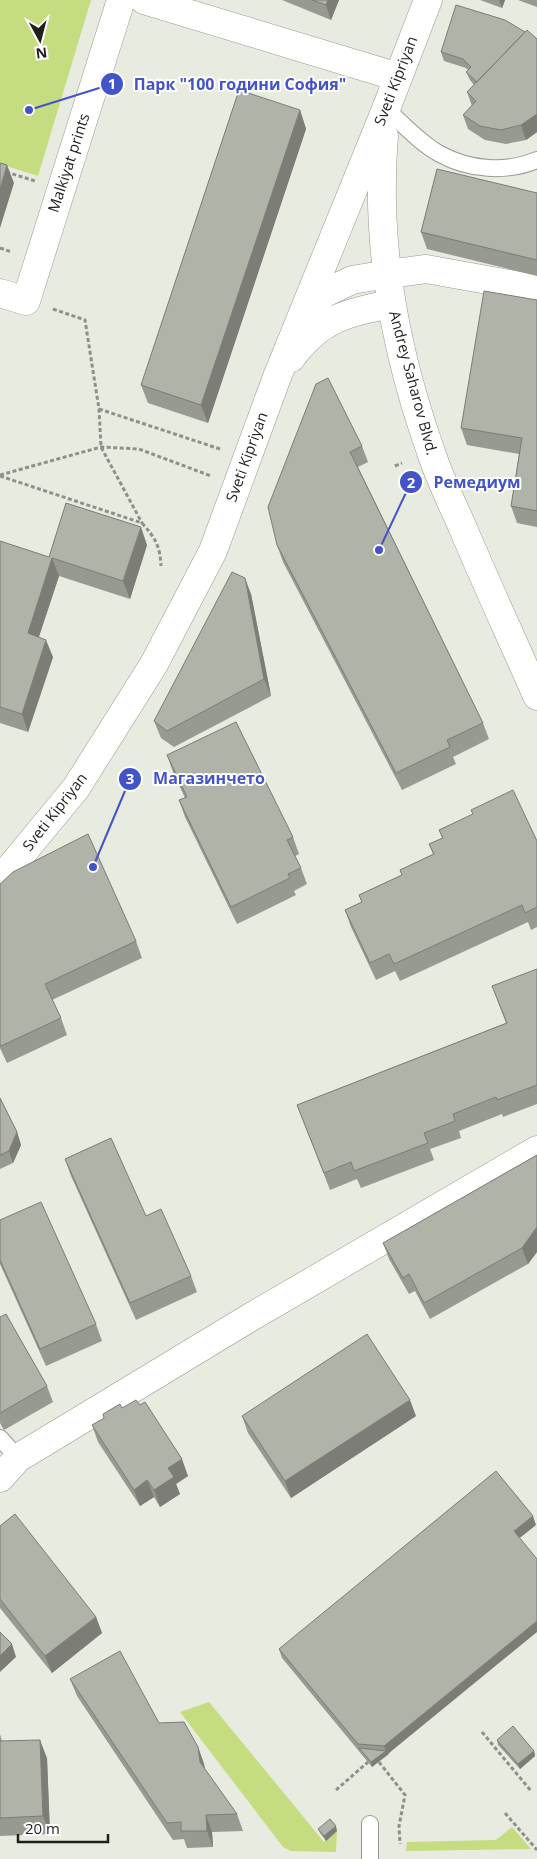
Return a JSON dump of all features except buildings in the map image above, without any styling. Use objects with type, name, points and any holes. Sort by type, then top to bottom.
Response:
[{"type":"street","name":"Malkiyat prints","points":[[26,301],[121,0]]},
{"type":"street","points":[[144,0],[398,77]]},
{"type":"street","name":"Sveti Kipriyan","points":[[0,878],[76,788],[154,664],[213,551],[300,318],[386,109],[428,0]]},
{"type":"street","name":"Andrey Saharov Blvd.","points":[[386,109],[381,172],[382,220],[391,304],[413,396],[431,454],[537,696]]},
{"type":"street","points":[[300,318],[322,294],[352,280],[426,269],[537,289]]},
{"type":"street","points":[[0,293],[26,301]]},
{"type":"street","points":[[277,377],[298,348],[316,330],[337,317],[358,310],[391,304]]},
{"type":"street","points":[[0,1478],[18,1458],[251,1317],[537,1150]]},
{"type":"lane","points":[[386,109],[438,153],[458,162],[503,169],[528,164],[537,160]]},
{"type":"lane","points":[[0,1438],[18,1458]]},
{"type":"lane","points":[[370,1824],[370,1859]]},
{"type":"path","points":[[0,170],[37,181]]},
{"type":"path","points":[[26,301],[85,320],[99,409],[101,447],[142,523],[153,536],[160,550],[160,566]]},
{"type":"path","points":[[99,409],[228,452]]},
{"type":"path","points":[[0,476],[101,447],[139,449],[218,478]]},
{"type":"path","points":[[395,466],[402,463]]},
{"type":"path","points":[[0,476],[142,523]]},
{"type":"path","points":[[482,1732],[531,1791]]},
{"type":"path","points":[[336,1790],[368,1762]]},
{"type":"path","points":[[378,1762],[405,1795],[399,1826],[400,1844]]},
{"type":"path","points":[[505,1813],[537,1850]]},
{"type":"green space","points":[[0,0],[91,0],[38,176],[0,164]]},
{"type":"green space","points":[[209,1702],[324,1842],[337,1831],[336,1852],[291,1851],[283,1847],[180,1712]]},
{"type":"green space","points":[[512,1827],[531,1849],[406,1851],[407,1842],[496,1840]]},
{"type":"place","name":"Парк \"100 години София\"","points":[[29,110]]},
{"type":"place","name":"Ремедиум","points":[[379,550]]},
{"type":"place","name":"Магазинчето","points":[[93,867]]}]
